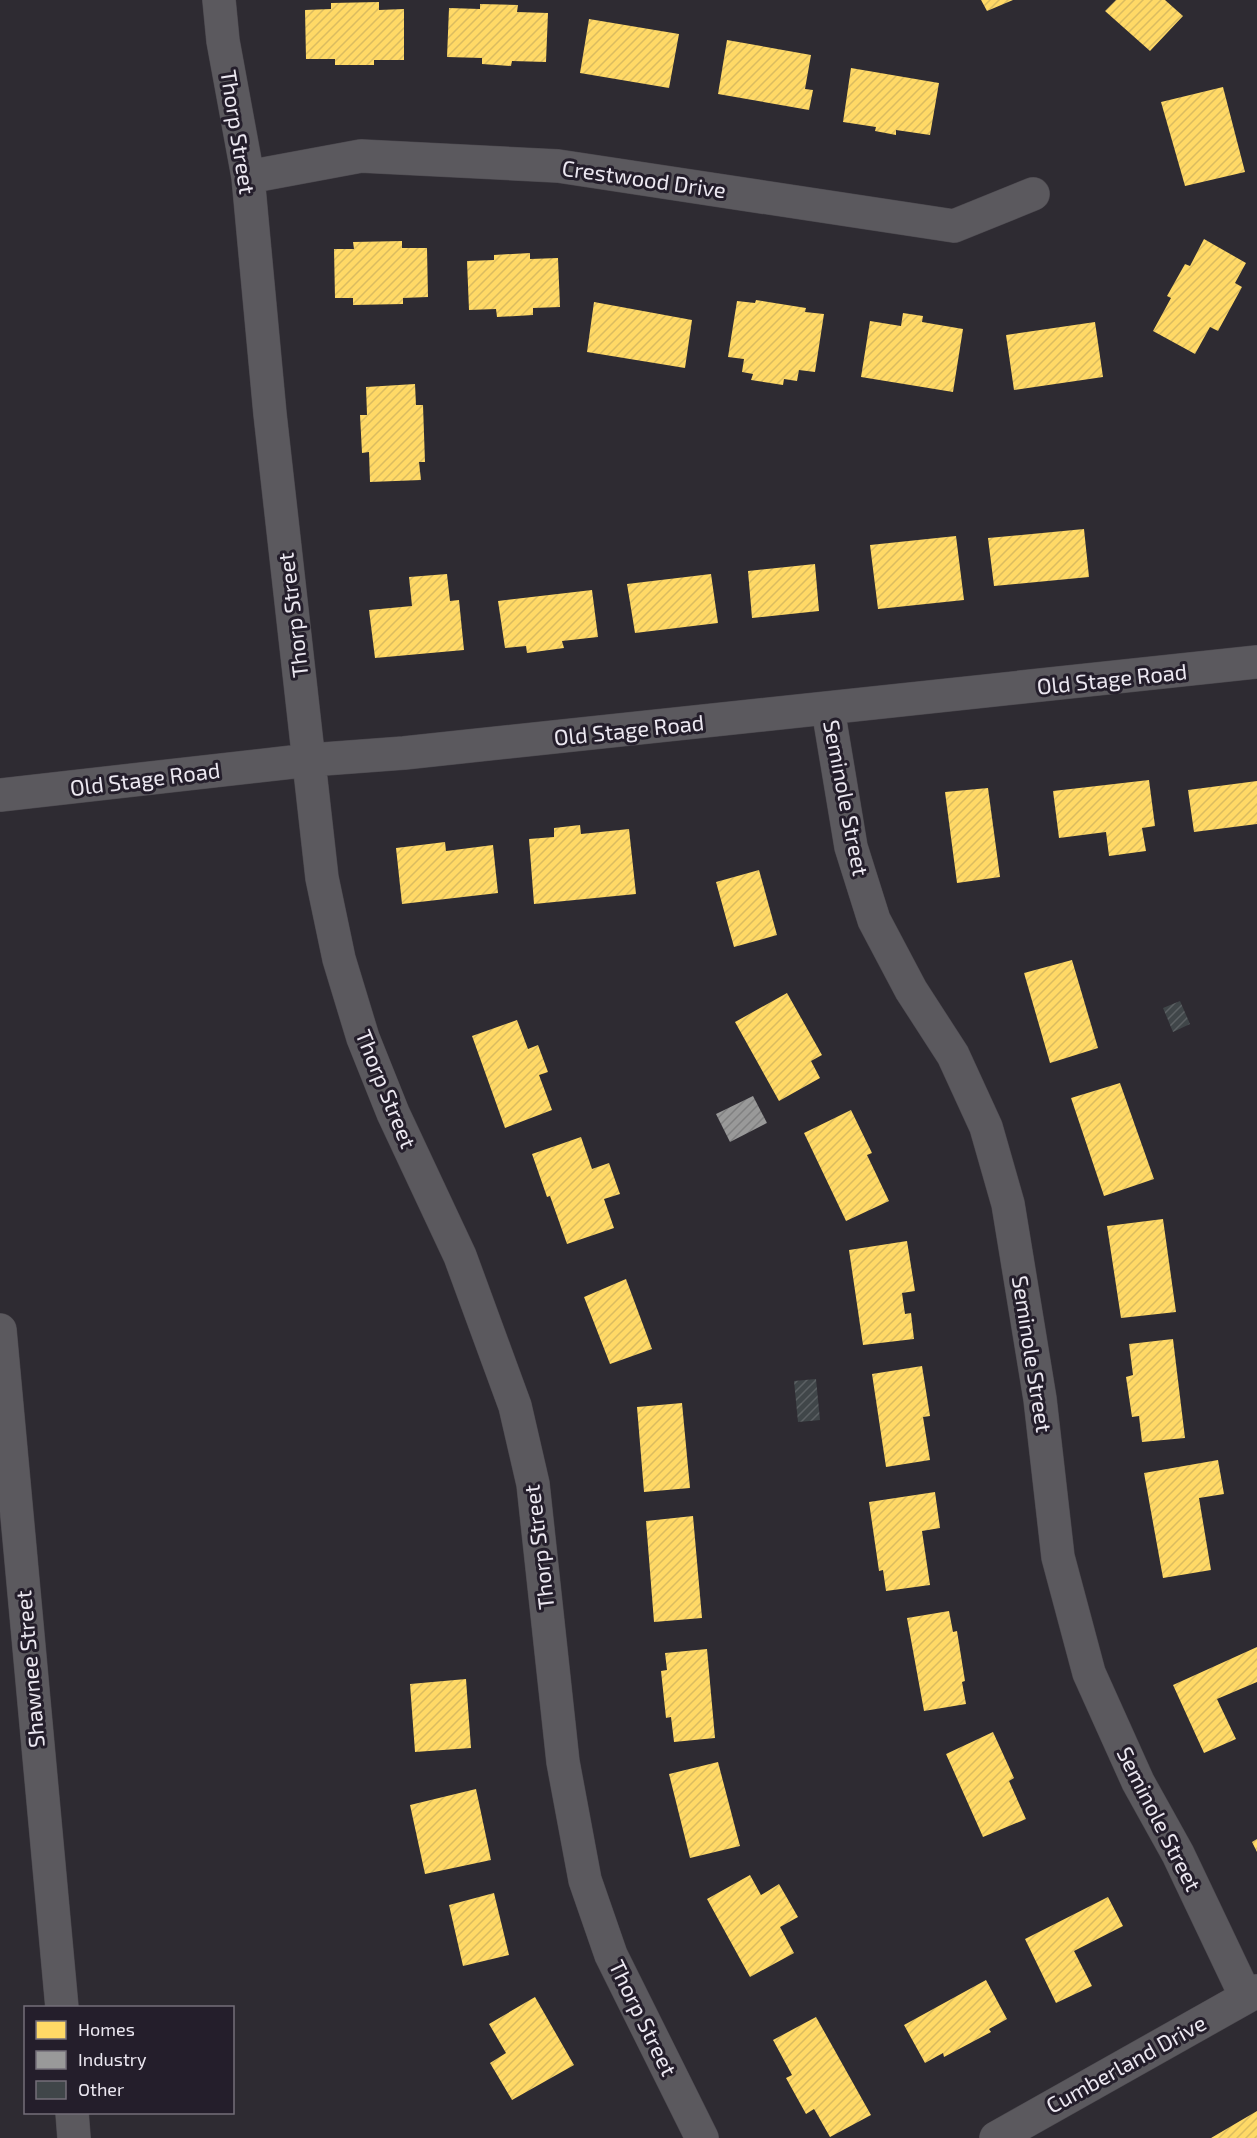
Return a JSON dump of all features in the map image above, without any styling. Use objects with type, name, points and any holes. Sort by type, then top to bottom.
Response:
[{"type":"street","name":"Thorp Street","points":[[219,0],[223,41],[248,177],[270,414],[322,878],[339,958],[363,1038],[393,1113],[460,1256],[515,1406],[533,1484],[563,1762],[585,1880],[611,1955],[702,2138]]},
{"type":"street","name":"Crestwood Drive","points":[[248,177],[361,156],[558,166],[954,226],[1033,194]]},
{"type":"street","name":"Old Stage Road","points":[[0,795],[310,760],[404,753],[1257,663]]},
{"type":"street","name":"Seminole Street","points":[[828,709],[851,847],[874,920],[910,990],[953,1055],[986,1127],[1008,1204],[1040,1399],[1058,1557],[1089,1673],[1138,1782],[1251,1994]]},
{"type":"street","name":"Shawnee Street","points":[[0,1330],[13,1614],[62,2006]]},
{"type":"street","name":"Cumberland Drive","points":[[996,2138],[1251,1994]]},
{"type":"street","points":[[72,2114],[74,2138]]},
{"type":"building: Homes","points":[[981,0],[1013,0],[987,11]]},
{"type":"building: Homes","points":[[1116,0],[1165,0],[1183,16],[1150,51],[1105,11]]},
{"type":"building: Homes","points":[[379,2],[379,10],[404,9],[404,60],[374,60],[374,65],[335,65],[335,59],[306,59],[305,10],[331,9],[331,3]]},
{"type":"building: Homes","points":[[480,4],[518,5],[517,12],[548,13],[546,62],[512,61],[511,66],[482,64],[482,58],[447,57],[449,8],[480,9]]},
{"type":"building: Homes","points":[[589,19],[679,34],[669,88],[580,73]]},
{"type":"building: Homes","points":[[727,40],[811,55],[805,89],[813,90],[809,110],[718,94]]},
{"type":"building: Homes","points":[[851,68],[939,83],[930,135],[896,130],[896,135],[875,131],[876,127],[843,122]]},
{"type":"building: Homes","points":[[1223,87],[1245,172],[1185,186],[1161,102]]},
{"type":"building: Homes","points":[[1204,239],[1246,263],[1235,283],[1242,287],[1218,331],[1210,327],[1195,354],[1153,331],[1171,298],[1167,296],[1185,264],[1190,266]]},
{"type":"building: Homes","points":[[402,241],[402,248],[427,248],[428,297],[403,298],[403,304],[353,305],[353,298],[335,298],[334,249],[354,249],[353,242]]},
{"type":"building: Homes","points":[[530,253],[530,259],[558,258],[560,307],[533,308],[533,315],[497,317],[496,309],[469,310],[467,261],[494,260],[494,255]]},
{"type":"building: Homes","points":[[756,300],[806,308],[805,312],[824,314],[815,372],[799,370],[797,381],[784,379],[783,385],[751,380],[753,374],[742,372],[744,359],[728,357],[737,301],[755,303]]},
{"type":"building: Homes","points":[[594,302],[692,320],[685,368],[587,352]]},
{"type":"building: Homes","points":[[903,313],[923,316],[922,322],[963,329],[953,392],[861,377],[870,321],[901,326]]},
{"type":"building: Homes","points":[[1095,322],[1103,377],[1014,390],[1006,335]]},
{"type":"building: Homes","points":[[415,384],[416,405],[423,405],[425,462],[419,462],[421,480],[370,482],[369,452],[362,453],[360,415],[367,415],[366,387]]},
{"type":"building: Homes","points":[[1084,529],[1089,577],[994,586],[988,538]]},
{"type":"building: Homes","points":[[956,536],[964,600],[878,609],[870,545]]},
{"type":"building: Homes","points":[[815,564],[819,611],[752,618],[748,571]]},
{"type":"building: Homes","points":[[447,574],[450,601],[459,600],[464,650],[375,658],[369,610],[412,606],[409,577]]},
{"type":"building: Homes","points":[[711,574],[718,623],[635,633],[627,584]]},
{"type":"building: Homes","points":[[592,590],[598,637],[562,641],[564,648],[527,653],[526,646],[505,648],[498,601]]},
{"type":"building: Homes","points":[[1149,780],[1155,826],[1142,828],[1146,851],[1109,856],[1106,832],[1059,838],[1053,791]]},
{"type":"building: Homes","points":[[1257,781],[1257,824],[1194,832],[1188,790]]},
{"type":"building: Homes","points":[[988,788],[1000,877],[957,883],[945,792]]},
{"type":"building: Homes","points":[[580,825],[581,834],[629,829],[636,894],[534,904],[529,839],[554,837],[554,828]]},
{"type":"building: Homes","points":[[445,842],[446,851],[493,845],[498,893],[402,904],[396,848]]},
{"type":"building: Homes","points":[[759,870],[777,935],[734,947],[716,882]]},
{"type":"building: Homes","points":[[1072,960],[1098,1048],[1050,1063],[1024,973]]},
{"type":"building: Homes","points":[[787,993],[822,1055],[811,1061],[820,1078],[779,1101],[735,1022]]},
{"type":"building: Homes","points":[[517,1020],[528,1049],[538,1045],[548,1072],[539,1075],[552,1110],[505,1128],[472,1036]]},
{"type":"building: Homes","points":[[1120,1083],[1154,1179],[1104,1196],[1071,1098]]},
{"type":"building: Homes","points":[[851,1110],[872,1153],[867,1155],[889,1201],[846,1221],[804,1133]]},
{"type":"building: Homes","points":[[581,1137],[592,1169],[609,1163],[620,1194],[604,1199],[614,1228],[567,1244],[532,1154]]},
{"type":"building: Homes","points":[[1163,1219],[1176,1312],[1121,1318],[1107,1226]]},
{"type":"building: Homes","points":[[907,1241],[915,1291],[902,1293],[905,1314],[911,1313],[914,1339],[863,1345],[849,1250]]},
{"type":"building: Homes","points":[[626,1279],[652,1349],[610,1364],[584,1297]]},
{"type":"building: Homes","points":[[1173,1339],[1185,1438],[1142,1442],[1139,1416],[1132,1417],[1126,1377],[1133,1375],[1129,1344]]},
{"type":"building: Homes","points":[[922,1366],[930,1416],[923,1417],[930,1460],[886,1467],[872,1374]]},
{"type":"building: Homes","points":[[682,1403],[690,1488],[644,1492],[637,1407]]},
{"type":"building: Homes","points":[[1218,1460],[1224,1494],[1199,1498],[1211,1570],[1163,1578],[1144,1473]]},
{"type":"building: Homes","points":[[935,1492],[940,1528],[922,1531],[930,1585],[886,1591],[883,1570],[879,1571],[869,1502]]},
{"type":"building: Homes","points":[[693,1516],[702,1618],[654,1622],[646,1521]]},
{"type":"building: Homes","points":[[949,1611],[953,1632],[957,1631],[965,1681],[962,1682],[966,1704],[924,1711],[907,1618]]},
{"type":"building: Homes","points":[[1257,1647],[1257,1682],[1217,1699],[1236,1739],[1204,1753],[1173,1685]]},
{"type":"building: Homes","points":[[707,1649],[715,1738],[674,1742],[671,1717],[666,1718],[661,1671],[667,1670],[665,1653]]},
{"type":"building: Homes","points":[[466,1679],[471,1748],[415,1752],[410,1684]]},
{"type":"building: Homes","points":[[993,1732],[1014,1778],[1009,1781],[1026,1819],[983,1837],[946,1754]]},
{"type":"building: Homes","points":[[718,1762],[740,1846],[690,1858],[669,1774]]},
{"type":"building: Homes","points":[[476,1789],[491,1860],[425,1874],[410,1805]]},
{"type":"building: Homes","points":[[1257,1839],[1257,1852],[1252,1842]]},
{"type":"building: Homes","points":[[750,1875],[761,1895],[779,1884],[798,1917],[780,1927],[794,1953],[750,1977],[707,1899]]},
{"type":"building: Homes","points":[[494,1893],[509,1955],[463,1966],[449,1905]]},
{"type":"building: Homes","points":[[1108,1897],[1123,1926],[1074,1951],[1092,1986],[1056,2003],[1025,1939]]},
{"type":"building: Homes","points":[[986,1980],[1007,2019],[989,2029],[991,2032],[944,2057],[943,2053],[925,2063],[904,2025]]},
{"type":"building: Homes","points":[[535,1997],[574,2065],[512,2100],[490,2063],[506,2053],[489,2024]]},
{"type":"building: Homes","points":[[816,2017],[871,2115],[830,2137],[814,2109],[806,2114],[786,2078],[792,2075],[773,2040]]},
{"type":"building: Homes","points":[[1257,2111],[1257,2138],[1211,2138]]},
{"type":"building: Industry","points":[[753,1096],[767,1123],[730,1142],[716,1114]]},
{"type":"building: Other","points":[[1180,1001],[1190,1024],[1173,1032],[1163,1008]]},
{"type":"building: Other","points":[[816,1379],[820,1420],[798,1422],[794,1381]]}]
